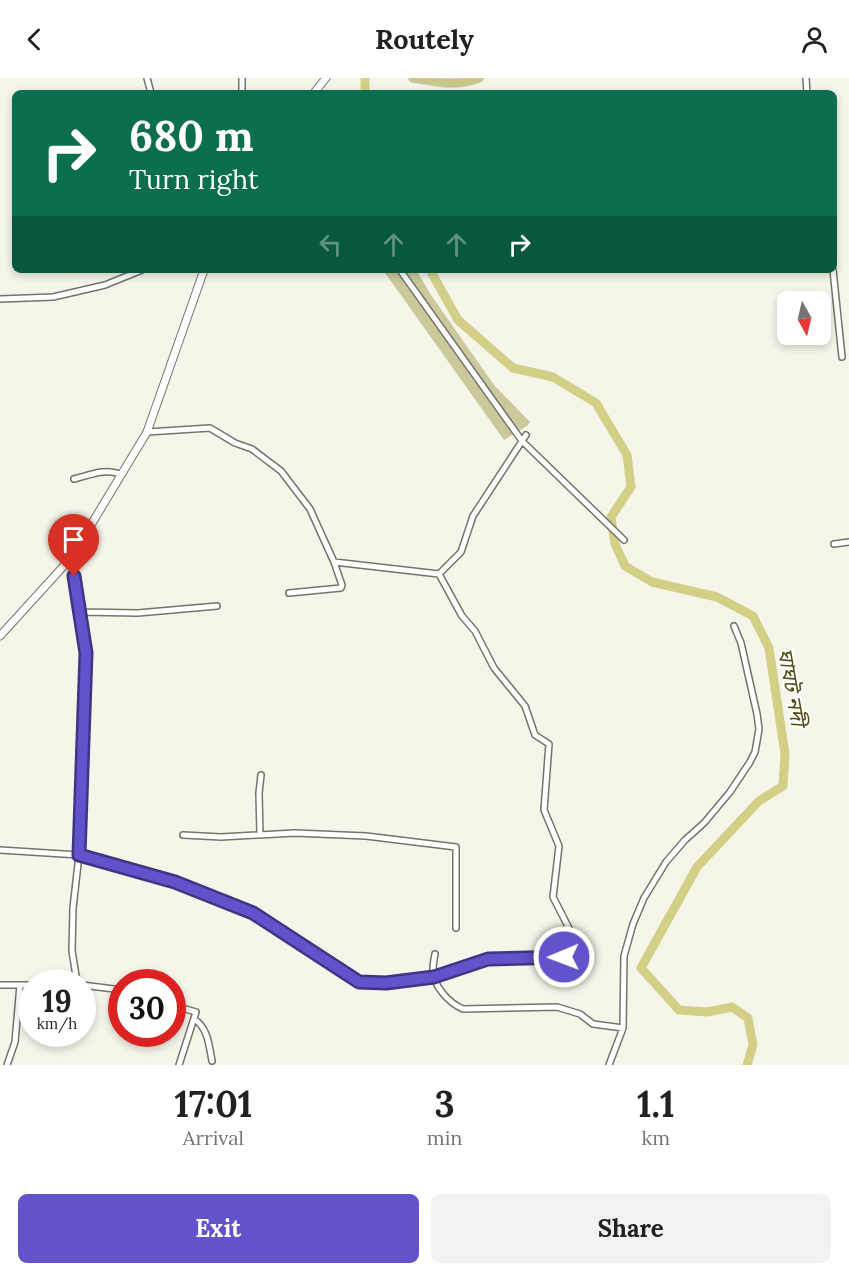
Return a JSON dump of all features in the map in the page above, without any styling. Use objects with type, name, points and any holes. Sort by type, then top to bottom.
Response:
[{"type":"main road","points":[[413,78],[451,84],[479,78]]},
{"type":"street","points":[[316,90],[326,78]]},
{"type":"street","points":[[0,299],[53,297],[105,285],[135,273]]},
{"type":"street","points":[[0,636],[71,558],[147,432],[203,273]]},
{"type":"street","points":[[402,273],[524,438],[624,540]]},
{"type":"street","points":[[832,273],[842,357]]},
{"type":"street","points":[[147,432],[210,428],[235,443],[252,449],[281,471],[310,509],[342,585],[342,588],[289,592]]},
{"type":"street","points":[[438,574],[461,552],[472,516],[524,438]]},
{"type":"street","points":[[75,479],[100,472],[113,471],[120,474]]},
{"type":"street","points":[[834,544],[849,542]]},
{"type":"street","points":[[71,558],[86,653],[79,855],[73,908],[72,951],[75,969]]},
{"type":"street","points":[[334,562],[438,574]]},
{"type":"street","points":[[0,850],[79,855],[175,882],[253,913],[359,982],[386,983],[434,977],[488,959],[564,957],[577,944],[553,897],[560,846],[544,810],[549,744],[535,735],[525,706],[494,668],[475,631],[462,616],[438,574]]},
{"type":"street","points":[[81,612],[138,613],[217,606]]},
{"type":"street","points":[[609,1065],[623,1028],[624,956],[633,924],[644,898],[666,862],[730,792],[755,752],[759,729],[757,714],[741,644],[734,626]]},
{"type":"street","points":[[260,835],[261,775]]},
{"type":"street","points":[[183,835],[220,837],[295,833],[366,836],[456,847],[456,928]]},
{"type":"street","points":[[435,954],[434,977],[437,984],[454,1005],[463,1009],[557,1008],[580,1014],[593,1024],[623,1028]]},
{"type":"street","points":[[0,985],[18,985]]},
{"type":"street","points":[[7,1065],[15,1042],[18,1008]]},
{"type":"street","points":[[179,1065],[196,1012],[186,1009]]},
{"type":"street","points":[[194,1018],[201,1023],[207,1036],[212,1061]]},
{"type":"shaded area","points":[[385,273],[418,273],[494,385],[530,422],[504,440]]},
{"type":"waterway","name":"ঘাঘট নদী","points":[[365,78],[365,90]]},
{"type":"waterway","name":"ঘাঘট নদী","points":[[432,273],[458,320],[513,368],[553,377],[596,403],[627,455],[631,487],[611,517],[615,544],[625,566],[652,582],[717,597],[753,616],[769,648],[785,754],[783,786],[759,801],[697,867],[641,968],[679,1010],[707,1012],[732,1007],[748,1018],[753,1045],[747,1065]]},
{"type":"route","points":[[74,576],[86,653],[79,855],[175,882],[253,913],[359,982],[386,983],[434,977],[488,959],[564,957]]}]
